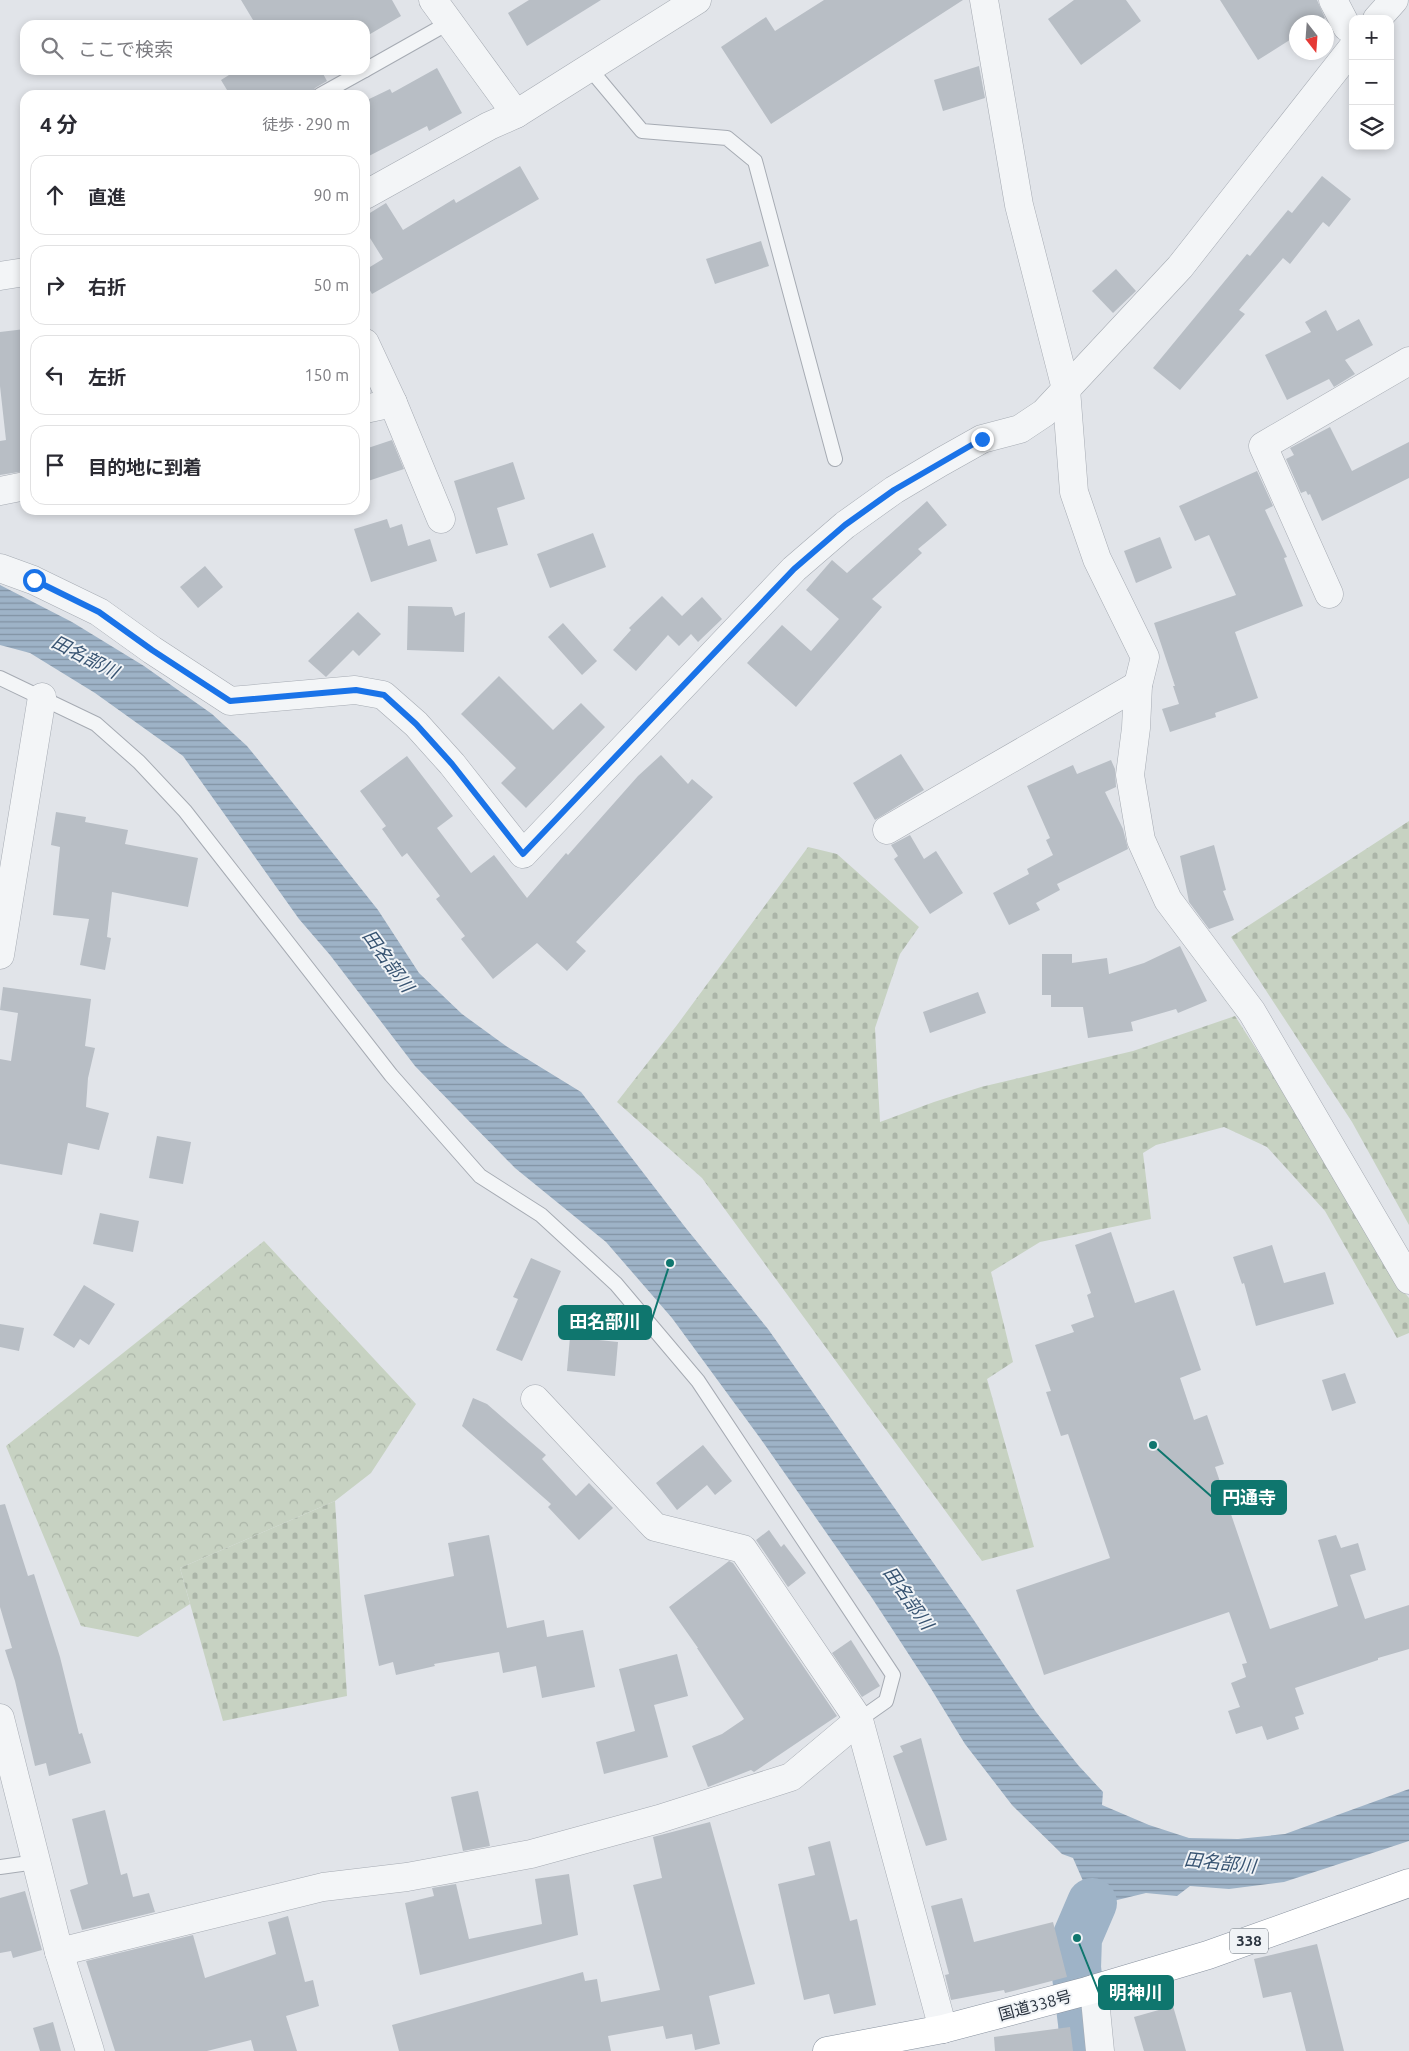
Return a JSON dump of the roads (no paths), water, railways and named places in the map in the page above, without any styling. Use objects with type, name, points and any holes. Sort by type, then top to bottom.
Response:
[{"type":"highway","name":"国道338号","points":[[828,2051],[943,2029],[1083,1992],[1208,1955],[1409,1883]]},
{"type":"street","points":[[433,0],[516,114]]},
{"type":"street","points":[[370,192],[489,126],[516,114],[590,69],[696,0]]},
{"type":"street","points":[[984,0],[1019,205],[1066,389],[1074,492],[1097,559],[1145,657],[1138,685],[1136,728],[1130,775],[1141,840],[1168,900],[1252,1012],[1409,1280]]},
{"type":"street","points":[[1333,0],[1349,28]]},
{"type":"street","points":[[1381,15],[1394,0]]},
{"type":"street","points":[[0,568],[34,580],[99,612],[152,650],[230,701],[356,690],[384,695],[416,724],[440,751],[523,854],[794,569],[845,525],[894,490],[982,439],[1020,429],[1044,413],[1180,267],[1349,52]]},
{"type":"street","points":[[0,276],[20,273]]},
{"type":"street","points":[[370,354],[393,403],[441,519]]},
{"type":"street","points":[[1330,594],[1263,446],[1409,361]]},
{"type":"street","points":[[370,408],[393,403]]},
{"type":"street","points":[[0,491],[20,487]]},
{"type":"street","points":[[887,830],[1138,685]]},
{"type":"street","points":[[0,956],[42,698]]},
{"type":"street","points":[[535,1399],[655,1527],[743,1549],[859,1720],[943,2029]]},
{"type":"street","points":[[0,1718],[59,1952],[90,2051]]},
{"type":"street","points":[[59,1952],[323,1887],[407,1877],[531,1854],[659,1819],[791,1777],[859,1720]]},
{"type":"street","points":[[1083,1992],[1100,2051]]},
{"type":"lane","points":[[370,67],[450,22]]},
{"type":"lane","points":[[590,69],[642,131],[727,138],[756,161],[835,459]]},
{"type":"lane","points":[[329,90],[356,75]]},
{"type":"lane","points":[[0,678],[96,724],[139,762],[185,811],[390,1075],[480,1176],[541,1215],[616,1284],[698,1382],[894,1675],[886,1700],[859,1720]]},
{"type":"lane","points":[[0,1867],[36,1862]]},
{"type":"water","points":[[0,585],[72,622],[144,666],[212,714],[247,746],[273,778],[378,910],[419,973],[462,1014],[506,1046],[581,1092],[685,1227],[768,1329],[973,1619],[1036,1712],[1078,1765],[1103,1792],[1102,1805],[1149,1825],[1189,1838],[1238,1839],[1285,1834],[1409,1789],[1409,1841],[1284,1882],[1229,1889],[1190,1886],[1177,1896],[1146,1893],[1113,1901],[1096,1917],[1084,1937],[1084,1966],[1068,1967],[1072,1908],[1087,1890],[1073,1858],[1062,1854],[1012,1805],[965,1744],[872,1598],[760,1438],[672,1318],[606,1242],[515,1168],[415,1066],[330,955],[299,919],[183,756],[95,693],[30,653],[0,645]]},
{"type":"waterway","points":[[1085,2051],[1076,1968],[1077,1938],[1092,1903]]},
{"type":"place","name":"田名部川","points":[[670,1263]]},
{"type":"place","name":"円通寺","points":[[1153,1445]]},
{"type":"place","name":"明神川","points":[[1077,1938]]}]
